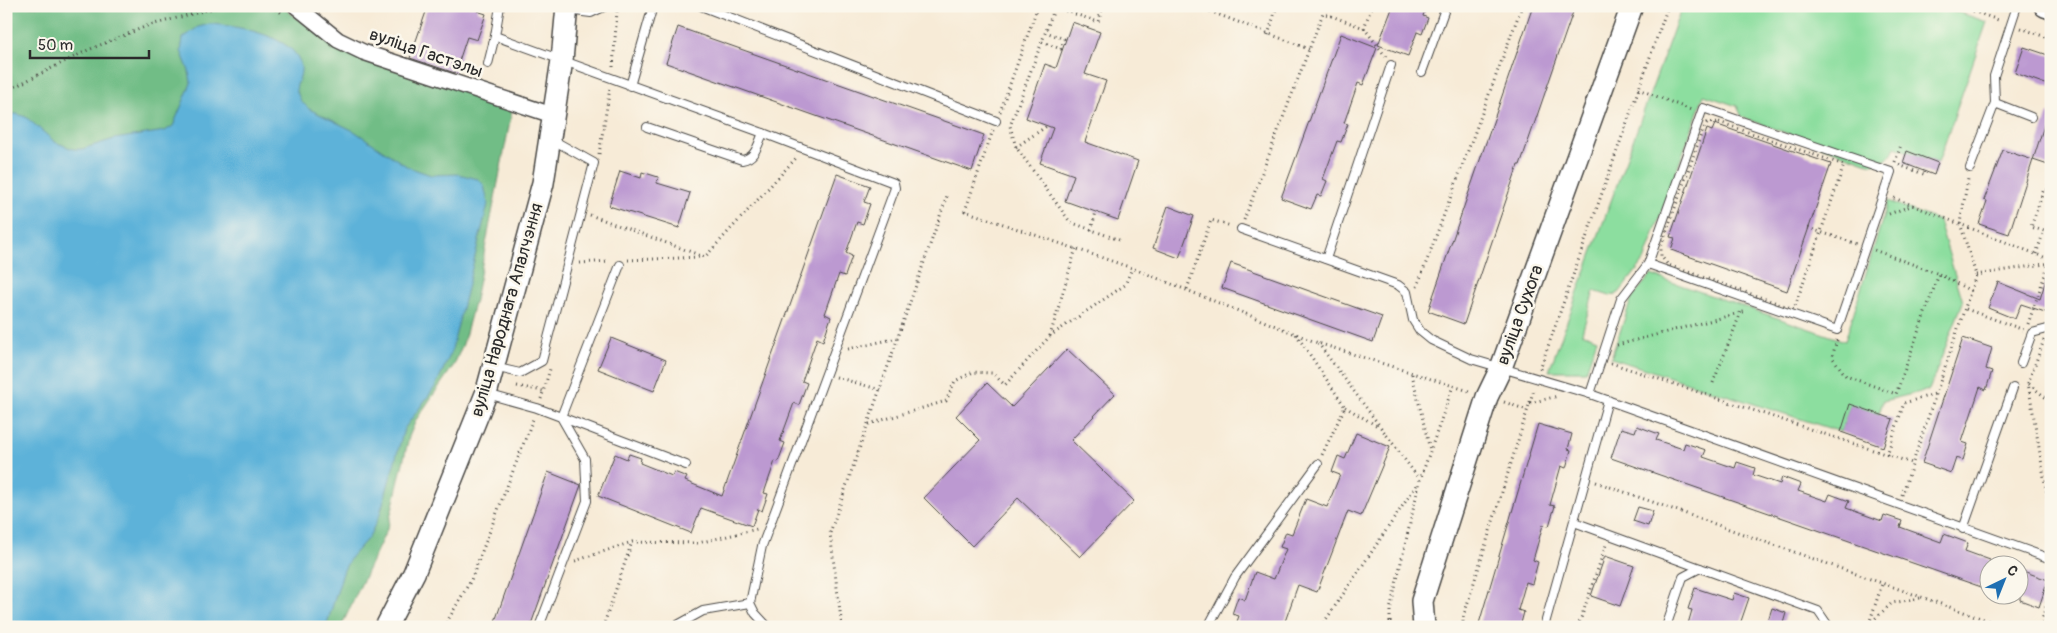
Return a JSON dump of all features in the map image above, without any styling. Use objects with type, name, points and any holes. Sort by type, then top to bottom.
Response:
[{"type":"street","name":"вуліца Гастэлы","points":[[296,6],[338,40],[363,52],[555,116]]},
{"type":"street","name":"вуліца Сухога","points":[[1424,627],[1422,601],[1486,396],[1502,368],[1632,6]]},
{"type":"street","points":[[2045,6],[2051,8]]},
{"type":"street","name":"вуліца Народнага Апалчэння","points":[[386,627],[414,573],[486,394],[543,183],[555,116],[567,8]]},
{"type":"lane","points":[[488,64],[500,6]]},
{"type":"lane","points":[[567,8],[591,13],[606,6]]},
{"type":"lane","points":[[630,86],[654,6]]},
{"type":"lane","points":[[701,6],[996,121]]},
{"type":"lane","points":[[1422,72],[1446,6]]},
{"type":"lane","points":[[1970,168],[1994,103],[1994,76],[2017,6]]},
{"type":"lane","points":[[495,36],[890,180],[895,188],[762,546],[750,603],[755,613],[768,627]]},
{"type":"lane","points":[[1326,259],[1391,65]]},
{"type":"lane","points":[[1994,103],[2030,117]]},
{"type":"lane","points":[[1590,394],[1621,299],[1648,264],[1703,108],[1891,172],[1837,330],[1648,264]]},
{"type":"lane","points":[[647,127],[742,160],[750,159],[754,154],[763,133]]},
{"type":"lane","points":[[492,367],[520,373],[542,361],[594,163],[551,140]]},
{"type":"lane","points":[[1241,230],[1398,285],[1407,292],[1411,303],[1413,320],[1420,331],[1431,340],[1471,359],[1608,400],[1898,506],[2051,559]]},
{"type":"lane","points":[[561,417],[620,265]]},
{"type":"lane","points":[[2021,363],[2029,331],[2051,328]]},
{"type":"lane","points":[[1963,529],[2013,388]]},
{"type":"lane","points":[[486,394],[537,408],[686,465]]},
{"type":"lane","points":[[1544,627],[1608,400]]},
{"type":"lane","points":[[539,627],[588,501],[585,458],[561,417]]},
{"type":"lane","points":[[1208,627],[1234,577],[1318,464]]},
{"type":"lane","points":[[1574,522],[1818,611],[1830,627]]},
{"type":"lane","points":[[1666,627],[1683,577],[1700,568]]},
{"type":"lane","points":[[674,627],[703,611],[750,603]]},
{"type":"path","points":[[6,91],[88,50],[147,26],[222,6]]},
{"type":"path","points":[[1038,6],[965,211],[1132,268],[1318,343],[1527,410]]},
{"type":"path","points":[[1104,6],[1098,22],[1055,7],[1010,126],[1016,147],[1070,222],[1122,241]]},
{"type":"path","points":[[1196,6],[1309,49]]},
{"type":"path","points":[[1268,35],[1277,6]]},
{"type":"path","points":[[1364,28],[1372,6]]},
{"type":"path","points":[[1411,303],[1522,6]]},
{"type":"path","points":[[1464,627],[1463,618],[1527,410],[1668,6]]},
{"type":"path","points":[[1187,289],[1211,220],[1241,230],[1323,13],[1364,28],[1391,65]]},
{"type":"path","points":[[1042,42],[1061,49],[1064,38],[1046,32]]},
{"type":"path","points":[[1638,89],[1701,114]]},
{"type":"path","points":[[1719,122],[1844,165],[1821,232],[1794,309],[1668,264],[1660,256],[1661,247],[1702,132],[1707,123],[1719,122]]},
{"type":"path","points":[[1016,147],[1047,126]]},
{"type":"path","points":[[1901,145],[1894,164],[1926,175]]},
{"type":"path","points":[[580,263],[705,257],[805,148]]},
{"type":"path","points":[[1898,506],[1976,275],[1960,222],[1970,168]]},
{"type":"path","points":[[2051,192],[2044,189],[2031,227],[2044,231],[2051,230]]},
{"type":"path","points":[[842,627],[830,533],[948,193]]},
{"type":"path","points":[[1884,194],[1960,222],[2050,262]]},
{"type":"path","points":[[1875,219],[1914,205]]},
{"type":"path","points":[[1091,230],[1096,212]]},
{"type":"path","points":[[589,214],[705,257]]},
{"type":"path","points":[[1808,228],[1940,274],[1971,291]]},
{"type":"path","points":[[2036,255],[2044,231]]},
{"type":"path","points":[[1050,336],[1076,248]]},
{"type":"path","points":[[1976,275],[2050,262]]},
{"type":"path","points":[[1966,309],[2029,331],[2050,262]]},
{"type":"path","points":[[868,424],[946,401],[954,381],[973,372],[992,373],[1005,385],[1050,336],[1125,285],[1132,268]]},
{"type":"path","points":[[1837,330],[1838,336],[1832,357],[1846,376],[1896,394],[1940,274]]},
{"type":"path","points":[[1713,383],[1746,298]]},
{"type":"path","points":[[1604,348],[1768,306]]},
{"type":"path","points":[[1295,334],[1345,407],[1382,428]]},
{"type":"path","points":[[2045,337],[2028,384],[2051,518]]},
{"type":"path","points":[[835,352],[898,338]]},
{"type":"path","points":[[1318,343],[1420,480]]},
{"type":"path","points":[[1601,360],[1912,463]]},
{"type":"path","points":[[1412,373],[1430,451]]},
{"type":"path","points":[[826,374],[881,390]]},
{"type":"path","points":[[2028,384],[2051,402]]},
{"type":"path","points":[[516,386],[543,391]]},
{"type":"path","points":[[1390,627],[1390,610],[1420,480],[1453,386]]},
{"type":"path","points":[[1887,455],[1904,403],[1936,394]]},
{"type":"path","points":[[1318,464],[1345,407]]},
{"type":"path","points":[[1585,479],[2006,627]]},
{"type":"path","points":[[1321,627],[1420,480]]},
{"type":"path","points":[[565,564],[632,542],[698,543],[770,526]]},
{"type":"path","points":[[1578,627],[1610,535]]},
{"type":"path","points":[[603,627],[632,542]]},
{"type":"path","points":[[1868,626],[1882,584]]},
{"type":"path","points":[[2040,627],[2051,588]]},
{"type":"path","points":[[1868,626],[1892,603],[1921,598]]},
{"type":"green space","points":[[6,6],[281,6],[337,47],[513,106],[475,300],[463,344],[454,365],[416,420],[409,437],[388,527],[341,627],[6,627]]},
{"type":"green space","points":[[1682,6],[1940,6],[1987,22],[1938,163],[1895,147],[1886,160],[1871,164],[1742,117],[1737,106],[1704,95],[1644,261],[1619,293],[1610,296],[1594,291],[1582,333],[1597,339],[1586,371],[1549,371]]},
{"type":"green space","points":[[1888,201],[1939,221],[1963,302],[1929,390],[1883,401],[1879,414],[1850,405],[1841,432],[1611,358],[1632,297],[1651,275],[1845,341]]},
{"type":"water","points":[[210,24],[234,27],[263,34],[289,47],[297,56],[301,67],[296,90],[301,101],[309,109],[354,131],[408,167],[431,175],[458,174],[478,179],[484,185],[488,204],[451,353],[435,387],[404,429],[380,514],[369,537],[351,557],[344,570],[326,627],[6,627],[6,114],[17,114],[26,117],[55,142],[73,149],[82,149],[114,139],[165,131],[173,126],[191,83],[189,71],[181,51],[183,38],[198,27]]},
{"type":"building","points":[[428,6],[478,6],[477,11],[486,14],[477,40],[467,37],[455,73],[410,58]]},
{"type":"building","points":[[1393,6],[1426,6],[1423,16],[1428,18],[1422,34],[1417,32],[1408,56],[1378,45]]},
{"type":"building","points":[[1533,6],[1575,6],[1464,324],[1428,311]]},
{"type":"building","points":[[1072,22],[1100,32],[1085,74],[1106,81],[1085,142],[1138,161],[1118,220],[1065,201],[1074,175],[1040,163],[1053,128],[1026,118],[1045,64],[1056,68]]},
{"type":"building","points":[[678,27],[984,135],[972,171],[666,63]]},
{"type":"building","points":[[1341,34],[1377,48],[1363,85],[1358,83],[1344,123],[1348,124],[1341,142],[1337,141],[1323,179],[1327,181],[1321,196],[1317,195],[1311,209],[1281,198]]},
{"type":"building","points":[[2024,47],[2051,56],[2051,86],[2015,73]]},
{"type":"building","points":[[2048,113],[2051,114],[2051,166],[2033,160]]},
{"type":"building","points":[[1715,124],[1831,164],[1787,291],[1671,250],[1675,238],[1670,237],[1707,129],[1712,131]]},
{"type":"building","points":[[2003,150],[2033,160],[2009,234],[1979,224],[1987,201],[1984,200]]},
{"type":"building","points":[[1907,151],[1938,163],[1934,175],[1903,163]]},
{"type":"building","points":[[620,171],[641,178],[642,172],[658,177],[657,183],[690,193],[679,228],[609,206]]},
{"type":"building","points":[[837,174],[870,186],[864,202],[870,204],[863,224],[857,222],[846,253],[852,256],[845,276],[839,274],[825,314],[831,317],[823,341],[817,338],[802,381],[807,383],[799,405],[794,403],[780,441],[785,443],[778,462],[775,461],[764,493],[768,494],[762,511],[758,509],[752,526],[701,508],[691,533],[598,496],[615,454],[627,459],[629,454],[641,458],[640,463],[672,476],[674,472],[687,477],[685,481],[722,496]]},
{"type":"building","points":[[1168,206],[1194,216],[1179,258],[1153,248]]},
{"type":"building","points":[[1231,263],[1382,317],[1373,342],[1222,288]]},
{"type":"building","points":[[2048,273],[2051,274],[2051,314],[2021,304],[2015,319],[1988,308],[1998,282],[2040,299]]},
{"type":"building","points":[[611,338],[666,360],[654,391],[598,369]]},
{"type":"building","points":[[1963,338],[1992,348],[1986,369],[1992,371],[1986,390],[1980,387],[1962,442],[1968,444],[1963,460],[1956,458],[1951,473],[1922,463]]},
{"type":"building","points":[[1067,349],[1115,394],[1071,440],[1134,501],[1080,557],[1018,498],[972,546],[924,498],[980,440],[956,416],[987,383],[1012,407]]},
{"type":"building","points":[[1850,404],[1893,419],[1883,447],[1841,432]]},
{"type":"building","points":[[1538,424],[1572,434],[1568,449],[1571,450],[1566,468],[1561,466],[1550,505],[1555,506],[1549,526],[1543,525],[1533,560],[1538,562],[1532,584],[1526,582],[1518,610],[1524,612],[1520,627],[1478,627]]},
{"type":"building","points":[[1637,426],[1659,434],[1656,440],[1683,449],[1685,443],[1706,450],[1703,457],[1735,468],[1737,462],[1755,468],[1753,475],[1780,484],[1782,477],[1801,484],[1798,491],[1827,501],[1830,494],[1849,501],[1846,508],[1882,521],[1884,515],[1902,521],[1900,527],[1941,542],[1944,534],[1968,543],[1965,551],[1980,556],[1980,587],[1611,458],[1621,428],[1635,432]]},
{"type":"building","points":[[1356,433],[1390,447],[1361,516],[1348,511],[1317,592],[1298,585],[1283,627],[1235,627],[1239,616],[1232,614],[1238,597],[1245,600],[1255,572],[1274,579],[1286,549],[1280,547],[1286,532],[1292,534],[1306,499],[1327,507],[1340,475],[1332,472],[1338,456],[1345,459]]},
{"type":"building","points":[[548,472],[581,485],[530,627],[493,627]]},
{"type":"building","points":[[1638,507],[1653,511],[1648,526],[1633,521]]},
{"type":"building","points":[[1605,556],[1634,566],[1620,606],[1591,596]]},
{"type":"building","points":[[2030,574],[2048,580],[2039,607],[2030,604]]},
{"type":"building","points":[[1695,588],[1732,600],[1734,593],[1749,598],[1739,627],[1696,627],[1688,624],[1692,610],[1688,609]]},
{"type":"building","points":[[1772,608],[1786,613],[1782,627],[1766,627]]}]
